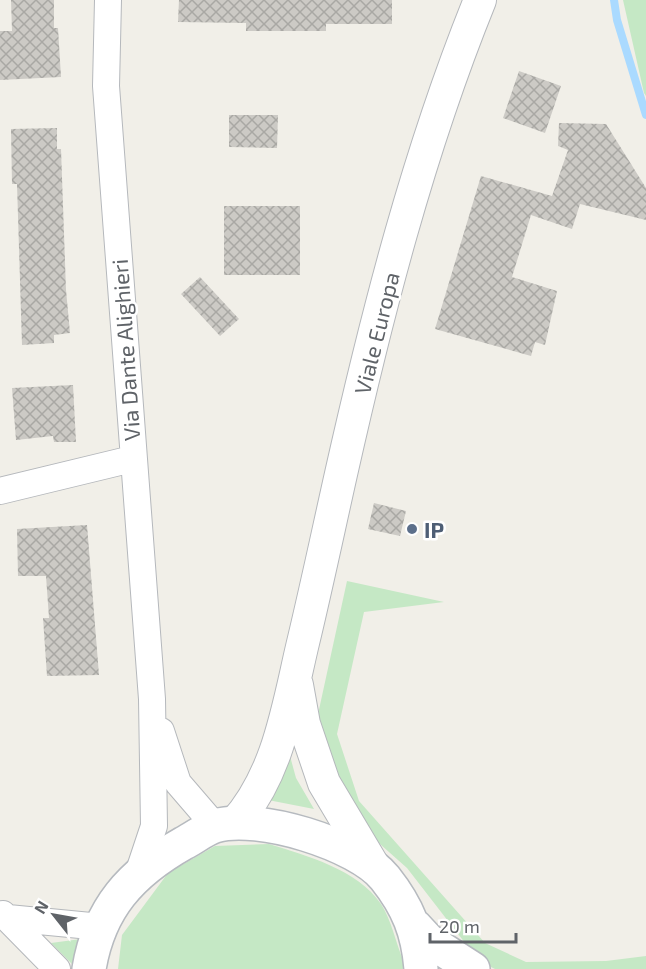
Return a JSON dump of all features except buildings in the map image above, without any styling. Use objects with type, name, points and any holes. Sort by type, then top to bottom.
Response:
[{"type":"main road","points":[[89,969],[101,927],[112,904],[139,871],[225,824],[280,828],[315,838],[374,867],[384,877],[415,926],[428,940],[472,969]]},
{"type":"main road","points":[[415,926],[421,969]]},
{"type":"street","name":"Via Dante Alighieri","points":[[108,0],[106,86],[132,459],[152,699],[154,826],[139,871]]},
{"type":"street","name":"Viale Europa","points":[[225,824],[247,810],[276,751],[296,674],[341,473],[406,214],[480,0]]},
{"type":"street","points":[[0,491],[132,459]]},
{"type":"street","name":"Viale Europa","points":[[296,674],[304,724],[324,783],[374,867]]},
{"type":"street","name":"Via Dante Alighieri","points":[[152,699],[178,783],[225,824]]},
{"type":"street","points":[[4,915],[101,927]]},
{"type":"street","points":[[4,915],[57,969]]},
{"type":"green space","points":[[623,0],[646,0],[646,96],[644,93]]},
{"type":"green space","points":[[347,581],[444,602],[364,612],[337,734],[359,801],[485,943],[526,962],[606,961],[646,956],[646,969],[495,969],[479,961],[407,868],[363,829],[315,728]]},
{"type":"green space","points":[[287,745],[296,778],[314,809],[268,800]]},
{"type":"green space","points":[[269,844],[330,865],[371,892],[388,917],[403,960],[403,969],[118,969],[122,935],[168,873],[215,846]]},
{"type":"green space","points":[[81,939],[76,968],[51,943]]},
{"type":"waterway","points":[[614,0],[617,20],[646,115]]},
{"type":"place","name":"IP","points":[[412,529]]}]
